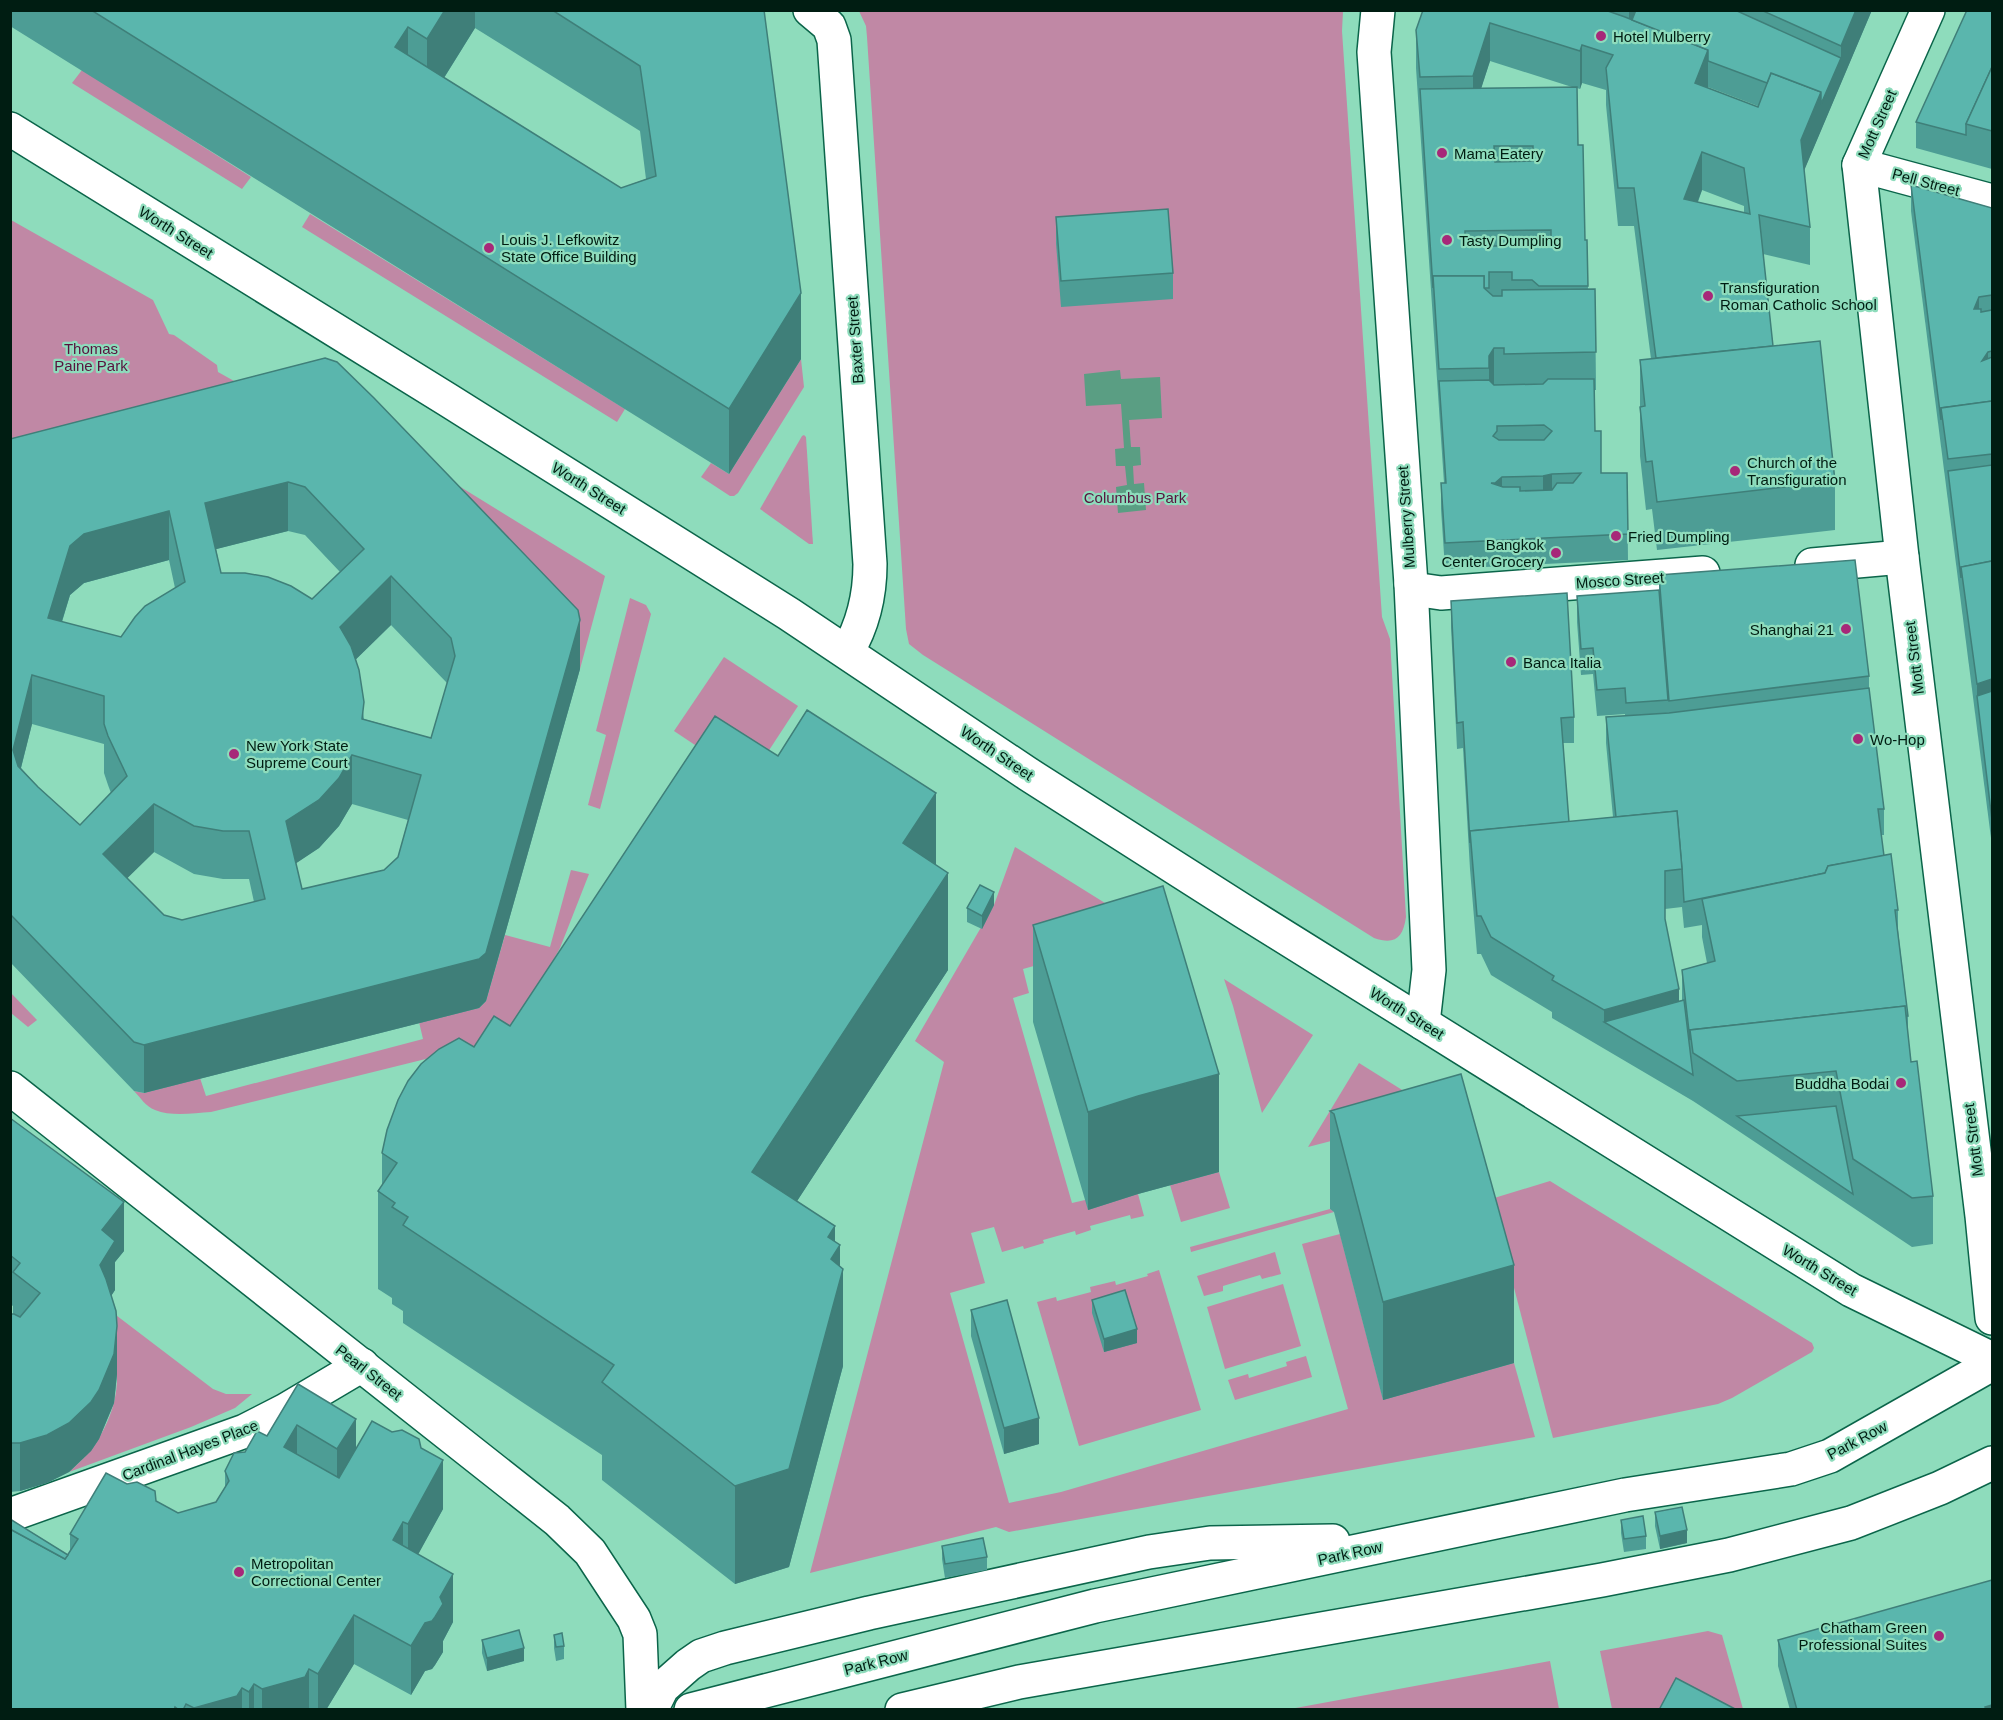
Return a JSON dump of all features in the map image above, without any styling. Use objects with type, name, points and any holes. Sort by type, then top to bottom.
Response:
[{"type":"street","name":"Mulberry Street","points":[[1378,10],[1374,52],[1411,584],[1429,970],[1423,1023]]},
{"type":"street","name":"Mott Street","points":[[1928,10],[1859,165],[1902,557],[1982,1216],[1992,1318]]},
{"type":"street","name":"Baxter Street","points":[[820,18],[834,40],[870,564],[870,581],[861,625],[847,652]]},
{"type":"street","name":"Worth Street","points":[[10,129],[448,400],[847,652],[1028,774],[1851,1290],[1992,1362]]},
{"type":"street","name":"Pell Street","points":[[1859,165],[1992,201]]},
{"type":"street","points":[[1785,567],[1902,557]]},
{"type":"street","name":"Mosco Street","points":[[1411,584],[1420,590],[1448,593],[1738,571]]},
{"type":"street","name":"Pearl Street","points":[[10,1088],[557,1520],[590,1552],[634,1619],[639,1634],[643,1710]]},
{"type":"street","name":"Park Row","points":[[691,1710],[1095,1606],[1626,1495],[1791,1469],[1830,1456],[1992,1362]]},
{"type":"street","name":"Cardinal Hayes Place","points":[[10,1515],[245,1431],[286,1410],[362,1365]]},
{"type":"street","points":[[902,1710],[1019,1682],[1602,1580],[1729,1555],[1851,1523],[1940,1488],[1992,1463]]},
{"type":"street","points":[[651,1710],[662,1688],[701,1656],[869,1613],[1149,1552],[1210,1544],[1410,1540]]},
{"type":"green space","name":"Columbus Park","points":[[859,11],[1343,11],[1342,31],[1382,617],[1390,639],[1406,917],[1403,930],[1397,938],[1387,941],[1374,938],[923,655],[909,644],[906,629],[867,37],[866,26]]},
{"type":"green space","points":[[82,70],[251,177],[242,189],[72,83]]},
{"type":"green space","points":[[310,214],[625,409],[617,422],[302,227]]},
{"type":"green space","name":"Thomas Paine Park","points":[[11,220],[153,300],[169,334],[174,335],[217,365],[218,372],[261,396],[11,488]]},
{"type":"green space","points":[[801,359],[804,387],[738,493],[730,496],[701,477],[711,463],[729,474]]},
{"type":"green space","points":[[804,435],[806,437],[813,544],[809,544],[760,509]]},
{"type":"green space","points":[[433,470],[605,576],[580,669],[578,659]]},
{"type":"green space","points":[[630,598],[646,605],[651,614],[600,809],[588,805],[606,735],[596,731]]},
{"type":"green space","points":[[724,657],[798,706],[749,781],[674,731]]},
{"type":"green space","points":[[1015,847],[1121,913],[1098,948],[1023,969],[1029,993],[1013,998],[1072,1203],[1138,1194],[1144,1216],[1131,1219],[1130,1215],[1090,1226],[1091,1230],[1076,1235],[1075,1231],[1043,1240],[1044,1243],[1024,1249],[1023,1246],[1002,1252],[994,1227],[971,1233],[985,1283],[950,1293],[1009,1503],[1061,1492],[1348,1409],[1302,1244],[1340,1234],[1383,1399],[1514,1363],[1535,1437],[1009,1532],[996,1527],[810,1573],[944,1062],[915,1041],[994,905]]},
{"type":"green space","points":[[571,870],[589,874],[560,948],[529,1004],[511,1027],[487,1042],[211,1112],[183,1114],[162,1112],[149,1107],[134,1091],[144,1093],[200,1078],[206,1096],[423,1039],[419,1022],[479,1008],[486,1001],[505,935],[550,947]]},
{"type":"green space","points":[[1224,979],[1313,1035],[1262,1113],[1233,1006]]},
{"type":"green space","points":[[10,992],[37,1020],[28,1027],[11,1013]]},
{"type":"green space","points":[[1359,1063],[1439,1113],[1308,1147]]},
{"type":"green space","points":[[1219,1172],[1230,1208],[1181,1222],[1170,1185]]},
{"type":"green space","points":[[1550,1181],[1812,1343],[1814,1348],[1812,1352],[1718,1404],[1553,1438],[1491,1199]]},
{"type":"green space","points":[[1330,1209],[1334,1212],[1191,1252],[1190,1247]]},
{"type":"green space","points":[[1275,1252],[1281,1274],[1262,1279],[1260,1275],[1223,1286],[1223,1291],[1204,1296],[1197,1276]]},
{"type":"green space","points":[[1159,1270],[1201,1410],[1079,1446],[1037,1302],[1056,1297],[1057,1301],[1091,1292],[1090,1287],[1115,1281],[1116,1285],[1148,1276],[1147,1274]]},
{"type":"green space","points":[[1283,1284],[1301,1346],[1225,1369],[1207,1307]]},
{"type":"green space","points":[[104,1306],[213,1389],[226,1394],[252,1394],[235,1408],[191,1427],[69,1472],[97,1441],[114,1403],[117,1375],[114,1349]]},
{"type":"green space","points":[[1306,1356],[1312,1377],[1235,1400],[1228,1380],[1248,1374],[1249,1378],[1287,1366],[1286,1362]]},
{"type":"green space","points":[[1708,1631],[1722,1635],[1743,1709],[1612,1709],[1600,1651]]},
{"type":"green space","points":[[1550,1661],[1559,1709],[1290,1709]]},
{"type":"shaded area","points":[[1120,370],[1121,379],[1160,377],[1162,418],[1129,420],[1131,447],[1140,447],[1141,465],[1133,466],[1134,484],[1144,483],[1146,510],[1118,513],[1116,487],[1127,485],[1125,466],[1116,466],[1115,449],[1124,448],[1121,404],[1086,406],[1084,374]]},
{"type":"building","name":"Louis J. Lefkowitz State Office Building","points":[[91,10],[445,10],[427,39],[408,27],[395,47],[621,188],[656,176],[640,66],[552,10],[764,10],[801,293],[729,409]]},
{"type":"building","points":[[1423,10],[1605,10],[1708,50],[1695,83],[1758,107],[1771,73],[1821,92],[1801,140],[1810,227],[1759,215],[1773,346],[1656,358],[1634,188],[1618,188],[1606,68],[1613,55],[1582,45],[1580,51],[1490,23],[1473,76],[1420,77],[1416,30]],"holes":[[[1702,152],[1744,168],[1750,214],[1684,199]]]},
{"type":"building","points":[[1636,10],[1735,10],[1841,58],[1821,104],[1821,92],[1771,73],[1767,83],[1708,61],[1708,50],[1632,20]]},
{"type":"building","points":[[1761,10],[1856,10],[1841,46]]},
{"type":"building","points":[[1967,10],[1992,10],[1992,67],[1966,124],[1966,135],[1916,122]]},
{"type":"building","points":[[1992,67],[1992,131],[1966,124]]},
{"type":"building","points":[[1577,87],[1578,145],[1583,145],[1588,286],[1539,286],[1532,280],[1512,280],[1512,272],[1489,272],[1489,288],[1484,288],[1484,276],[1433,276],[1433,288],[1420,89]],"holes":[[[1494,146],[1533,146],[1533,161],[1495,162]],[[1551,230],[1551,240],[1541,240],[1534,246],[1491,246],[1486,241],[1465,241],[1465,231]]]},
{"type":"building","points":[[1911,185],[1992,208],[1992,295],[1979,297],[1974,309],[1981,309],[1981,312],[1992,310],[1992,351],[1988,352],[1982,361],[1992,357],[1992,401],[1941,408],[1941,420]]},
{"type":"building","points":[[1168,209],[1173,273],[1061,281],[1056,217]]},
{"type":"building","points":[[1433,276],[1484,276],[1484,288],[1493,296],[1502,296],[1502,290],[1595,289],[1596,352],[1504,354],[1504,348],[1494,348],[1489,356],[1489,368],[1439,369]]},
{"type":"building","name":"Church of the Transfiguration","points":[[1820,341],[1835,481],[1657,502],[1652,461],[1646,462],[1640,407],[1645,406],[1640,360]]},
{"type":"building","name":"New York State Supreme Court","points":[[325,358],[337,362],[374,398],[578,610],[580,620],[486,953],[479,959],[144,1045],[134,1042],[10,914],[10,439]],"holes":[[[288,482],[305,487],[364,549],[312,599],[291,586],[268,577],[245,573],[221,573],[205,503]],[[169,511],[185,582],[145,606],[121,637],[48,618],[70,546],[84,534]],[[391,576],[451,638],[455,656],[431,738],[362,719],[364,702],[359,670],[351,646],[340,627]],[[32,675],[104,696],[104,724],[127,776],[80,825],[18,766],[13,750]],[[352,755],[421,775],[398,857],[384,870],[302,889],[286,821],[319,800],[339,778]],[[154,804],[194,826],[223,831],[249,831],[265,899],[182,920],[164,915],[103,854]]]},
{"type":"building","points":[[1548,379],[1594,379],[1595,431],[1601,431],[1601,473],[1627,473],[1628,534],[1445,543],[1441,483],[1446,483],[1439,381],[1489,380],[1494,385],[1543,384]],"holes":[[[1544,425],[1552,431],[1544,440],[1499,440],[1493,436],[1497,431],[1497,426]],[[1581,473],[1573,483],[1557,483],[1552,490],[1520,491],[1520,487],[1503,487],[1491,483],[1495,483],[1502,477]]]},
{"type":"building","points":[[1992,401],[1992,454],[1948,459],[1941,408]]},
{"type":"building","points":[[1992,465],[1992,561],[1961,567],[1961,578],[1948,471]]},
{"type":"building","points":[[1855,560],[1869,676],[1669,701],[1659,575]]},
{"type":"building","points":[[1992,561],[1992,679],[1977,684],[1961,567]]},
{"type":"building","points":[[1659,590],[1668,700],[1626,703],[1625,688],[1597,690],[1593,648],[1581,649],[1577,596]]},
{"type":"building","points":[[1567,593],[1574,717],[1561,718],[1569,822],[1470,831],[1470,843],[1463,722],[1457,723],[1451,601]]},
{"type":"building","points":[[1869,688],[1884,809],[1878,809],[1884,856],[1828,866],[1825,873],[1684,902],[1677,811],[1616,817],[1606,717],[1669,713]]},
{"type":"building","points":[[1992,691],[1992,820],[1977,696]]},
{"type":"building","points":[[807,710],[936,793],[903,843],[948,873],[752,1172],[835,1226],[828,1237],[840,1245],[831,1259],[843,1269],[789,1469],[735,1486],[602,1382],[614,1365],[403,1225],[408,1217],[392,1207],[395,1203],[378,1191],[397,1163],[382,1153],[387,1130],[408,1081],[421,1064],[439,1049],[459,1038],[474,1047],[494,1016],[510,1026],[715,716],[778,756]]},
{"type":"building","points":[[1677,811],[1682,869],[1665,871],[1665,919],[1679,989],[1604,1010],[1552,980],[1554,976],[1491,937],[1481,916],[1477,916],[1470,831]]},
{"type":"building","points":[[1891,854],[1898,910],[1895,910],[1908,1016],[1906,1016],[1905,1006],[1690,1030],[1690,1040],[1682,970],[1715,961],[1702,899],[1825,873],[1828,866]]},
{"type":"building","points":[[980,885],[994,892],[982,916],[967,908]]},
{"type":"building","points":[[1163,886],[1219,1074],[1088,1112],[1033,925]]},
{"type":"building","points":[[1684,1000],[1693,1075],[1604,1022]]},
{"type":"building","points":[[1905,1006],[1911,1062],[1917,1061],[1933,1196],[1912,1198],[1853,1159],[1836,1071],[1737,1081],[1693,1053],[1690,1030]]},
{"type":"building","points":[[1461,1074],[1514,1265],[1383,1302],[1334,1114],[1330,1111]]},
{"type":"building","points":[[1836,1106],[1853,1194],[1737,1116]]},
{"type":"building","points":[[10,1118],[124,1202],[102,1230],[115,1241],[100,1265],[116,1311],[117,1326],[114,1354],[99,1390],[91,1402],[69,1423],[47,1435],[20,1443],[10,1443],[10,1314],[20,1317],[40,1293],[13,1272],[20,1263],[10,1255]]},
{"type":"building","points":[[1125,1290],[1137,1329],[1104,1339],[1092,1300]]},
{"type":"building","points":[[1007,1300],[1039,1418],[1004,1428],[971,1310]]},
{"type":"building","name":"Metropolitan Correctional Center","points":[[298,1384],[356,1419],[337,1449],[297,1425],[284,1447],[339,1478],[372,1421],[392,1432],[402,1430],[419,1439],[421,1448],[443,1460],[408,1524],[403,1522],[393,1540],[453,1574],[440,1597],[443,1604],[432,1621],[425,1623],[411,1646],[354,1615],[318,1674],[309,1669],[305,1677],[262,1689],[254,1684],[249,1692],[242,1688],[237,1696],[194,1708],[186,1704],[183,1710],[175,1707],[174,1710],[10,1710],[10,1529],[65,1559],[78,1539],[70,1534],[106,1473],[127,1484],[137,1482],[155,1491],[156,1501],[178,1513],[216,1502],[229,1481],[225,1471],[234,1453],[245,1452],[257,1431],[267,1436]]},
{"type":"building","points":[[1682,1507],[1687,1530],[1660,1536],[1655,1512]]},
{"type":"building","points":[[1643,1516],[1646,1536],[1624,1539],[1621,1520]]},
{"type":"building","points":[[10,1519],[68,1555],[65,1559],[10,1529]]},
{"type":"building","points":[[983,1538],[987,1557],[945,1564],[942,1546]]},
{"type":"building","name":"Chatham Green Professional Suites","points":[[1992,1580],[1992,1705],[1985,1707],[1986,1710],[1797,1710],[1778,1640]]},
{"type":"building","points":[[519,1630],[524,1648],[487,1658],[482,1640]]},
{"type":"building","points":[[562,1633],[564,1646],[556,1647],[554,1635]]},
{"type":"building","points":[[1676,1678],[1737,1710],[1659,1710]]},
{"type":"place","name":"Hotel Mulberry","points":[[1601,36]]},
{"type":"place","name":"Mama Eatery","points":[[1442,153]]},
{"type":"place","name":"Tasty Dumpling","points":[[1447,240]]},
{"type":"place","name":"Louis J. Lefkowitz State Office Building","points":[[489,248]]},
{"type":"place","name":"Transfiguration Roman Catholic School","points":[[1708,296]]},
{"type":"place","name":"Church of the Transfiguration","points":[[1735,471]]},
{"type":"place","name":"Fried Dumpling","points":[[1616,536]]},
{"type":"place","name":"Bangkok Center Grocery","points":[[1556,553]]},
{"type":"place","name":"Shanghai 21","points":[[1846,629]]},
{"type":"place","name":"Banca Italia","points":[[1511,662]]},
{"type":"place","name":"Wo-Hop","points":[[1858,739]]},
{"type":"place","name":"New York State Supreme Court","points":[[234,754]]},
{"type":"place","name":"Buddha Bodai","points":[[1901,1083]]},
{"type":"place","name":"Metropolitan Correctional Center","points":[[239,1572]]},
{"type":"place","name":"Chatham Green Professional Suites","points":[[1939,1636]]}]
